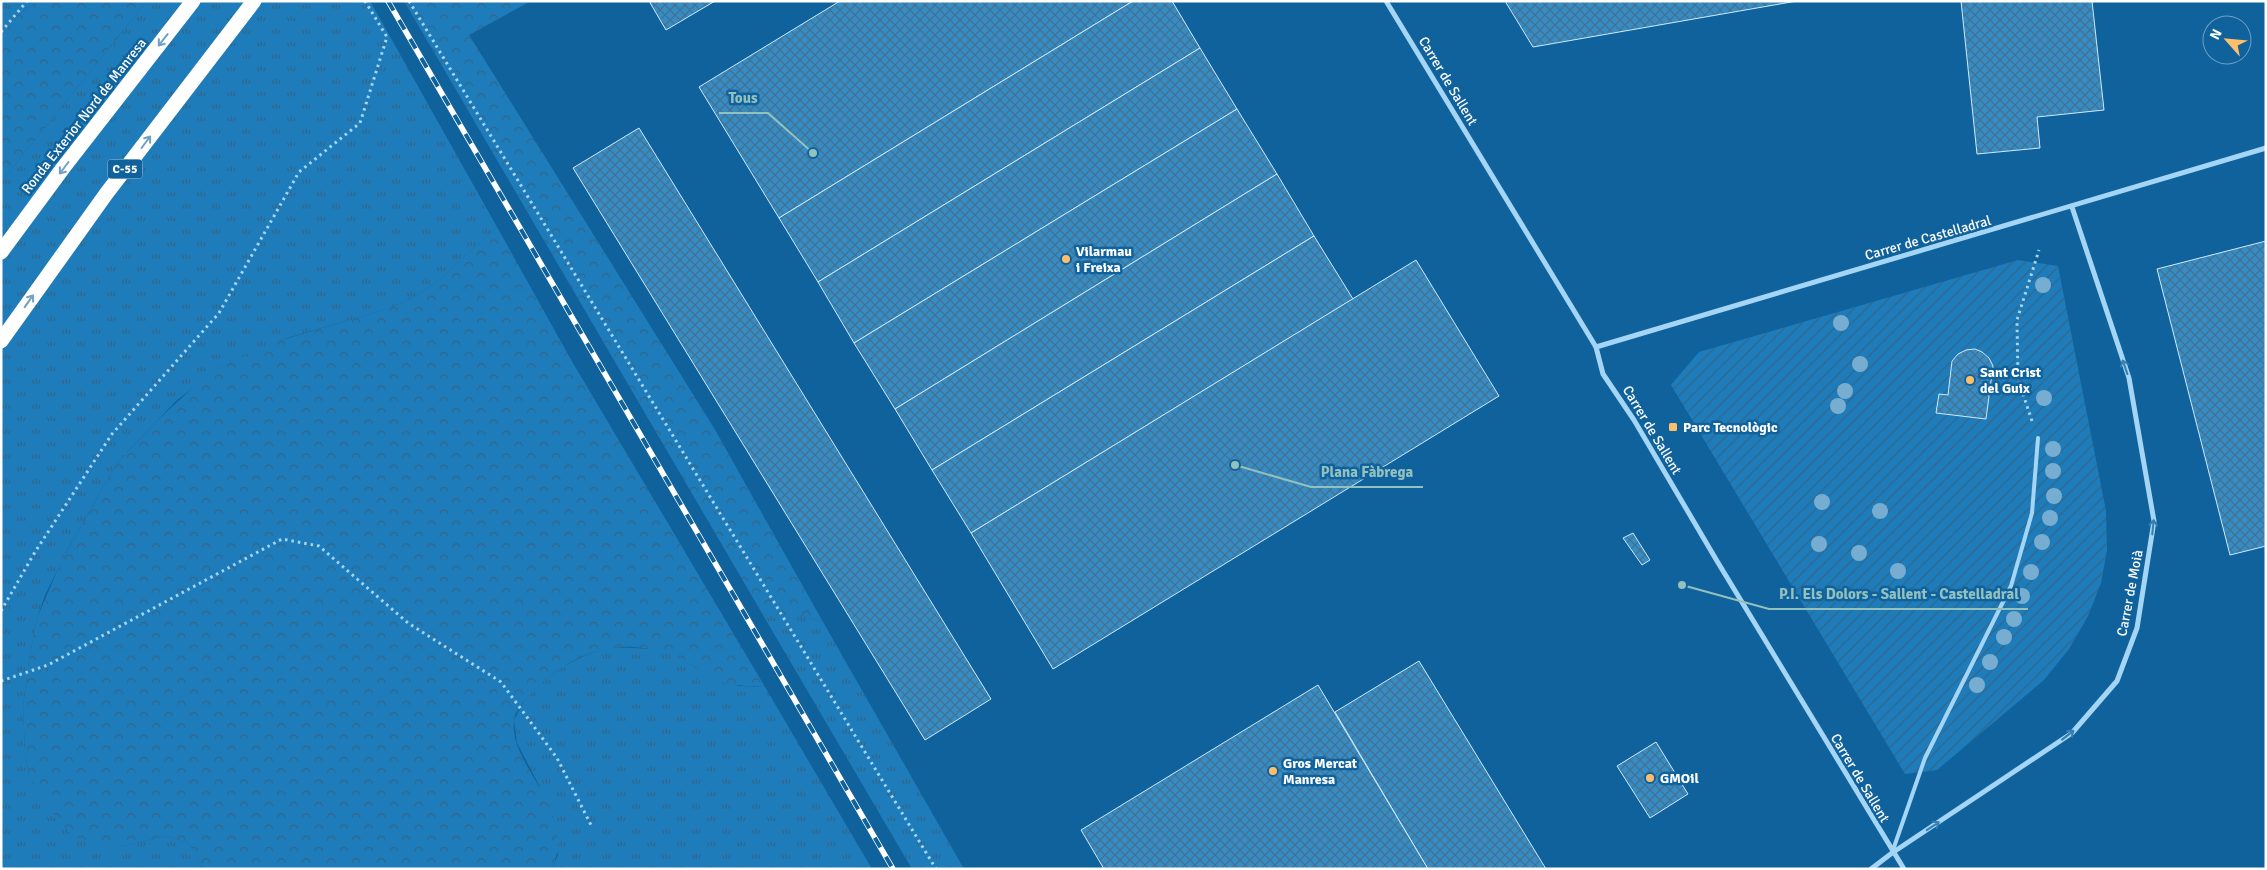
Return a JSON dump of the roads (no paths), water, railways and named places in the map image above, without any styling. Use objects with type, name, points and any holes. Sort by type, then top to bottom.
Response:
[{"type":"highway","name":"Ronda Exterior Nord de Manresa","points":[[1,252],[193,1]]},
{"type":"highway","name":"C-55","points":[[1,341],[106,194],[254,1]]},
{"type":"street","name":"Carrer de Sallent","points":[[1386,1],[1596,347],[1603,374],[1634,420],[1892,852],[1904,869]]},
{"type":"street","name":"Carrer de Castelladral","points":[[1596,347],[2266,148]]},
{"type":"street","name":"Carrer de Moià","points":[[1871,869],[1892,852],[2072,733],[2117,681],[2137,628],[2154,521],[2129,378],[2072,207]]},
{"type":"lane","points":[[1892,852],[1925,758],[2011,586],[2032,513],[2038,438]]},
{"type":"railway","points":[[388,1],[893,869]]},
{"type":"place","name":"Tous","points":[[813,153]]},
{"type":"place","name":"Vilarmau i Freixa","points":[[1066,259]]},
{"type":"place","name":"Sant Crist del Guix","points":[[1970,380]]},
{"type":"place","name":"Parc Tecnològic","points":[[1673,427]]},
{"type":"place","name":"Plana Fàbrega","points":[[1235,465]]},
{"type":"place","name":"P.I. Els Dolors - Sallent - Castelladral","points":[[1682,585]]},
{"type":"place","name":"Gros Mercat Manresa","points":[[1273,771]]},
{"type":"place","name":"GMOil","points":[[1650,778]]}]
